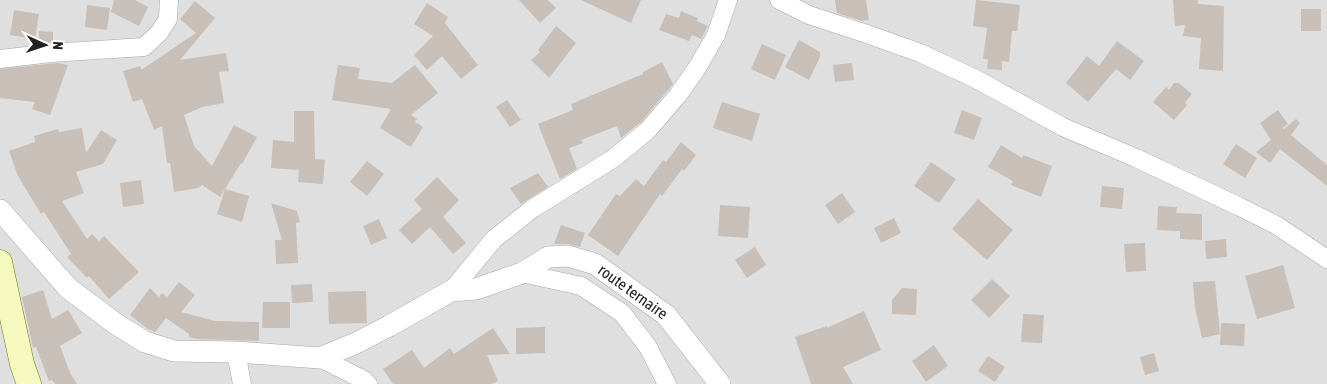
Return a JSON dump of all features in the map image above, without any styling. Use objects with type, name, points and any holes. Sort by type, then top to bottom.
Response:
[{"type":"main road","points":[[0,262],[22,364],[29,384]]},
{"type":"street","points":[[0,60],[51,53],[144,47],[159,33],[168,19],[169,0]]},
{"type":"street","points":[[320,358],[375,333],[451,291],[494,239],[532,209],[614,158],[648,130],[678,95],[697,68],[716,35],[728,0]]},
{"type":"street","points":[[779,0],[809,15],[920,53],[965,74],[1063,128],[1136,158],[1276,225],[1327,258]]},
{"type":"street","points":[[0,210],[68,288],[116,324],[145,342],[174,350],[320,358],[364,380],[368,384]]},
{"type":"street","name":"route ternaire","points":[[451,291],[476,289],[522,273],[548,256],[568,256],[596,264],[666,315],[720,384]]},
{"type":"street","points":[[522,273],[580,286],[622,313],[648,347],[667,384]]},
{"type":"street","points":[[236,352],[242,384]]},
{"type":"shaded area","points":[[0,0],[1327,0],[1327,384],[0,384]]},
{"type":"building","points":[[114,0],[135,0],[148,7],[139,26],[111,12]]},
{"type":"building","points":[[519,0],[548,0],[556,8],[540,23]]},
{"type":"building","points":[[581,0],[641,0],[631,23]]},
{"type":"building","points":[[835,0],[866,0],[869,20],[862,21],[837,13]]},
{"type":"building","points":[[976,0],[1020,5],[1017,31],[1012,31],[1009,62],[1002,61],[1002,70],[987,69],[988,59],[983,59],[987,28],[973,26]]},
{"type":"building","points":[[1173,0],[1198,0],[1198,4],[1224,6],[1223,71],[1199,69],[1201,38],[1183,36],[1185,25],[1175,26]]},
{"type":"building","points":[[195,1],[215,18],[180,60],[226,53],[229,71],[219,72],[224,103],[202,107],[184,115],[194,146],[212,166],[234,125],[257,137],[220,197],[202,185],[198,188],[174,192],[170,163],[167,163],[162,126],[154,130],[142,99],[133,102],[123,71],[140,66],[141,70],[196,33],[180,19]]},
{"type":"building","points":[[427,3],[448,17],[445,23],[478,65],[461,79],[442,56],[427,70],[414,55],[433,36],[414,24]]},
{"type":"building","points":[[87,5],[110,8],[107,30],[85,27]]},
{"type":"building","points":[[1301,9],[1321,9],[1321,31],[1301,31]]},
{"type":"building","points":[[14,10],[39,14],[35,39],[10,35]]},
{"type":"building","points":[[681,11],[698,18],[697,21],[708,26],[701,39],[692,35],[689,41],[659,30],[666,14],[679,18]]},
{"type":"building","points":[[556,26],[576,43],[549,78],[531,60],[540,52],[538,50]]},
{"type":"building","points":[[39,31],[53,32],[53,42],[39,44]]},
{"type":"building","points":[[799,40],[820,52],[820,57],[809,80],[785,67]]},
{"type":"building","points":[[1117,41],[1144,61],[1130,80],[1116,69],[1088,102],[1066,83],[1087,56],[1099,66]]},
{"type":"building","points":[[762,44],[786,55],[775,80],[751,69]]},
{"type":"building","points":[[662,62],[673,84],[641,122],[621,138],[617,126],[581,140],[583,143],[569,148],[577,169],[560,179],[538,124],[573,110],[571,104],[643,74],[643,72]]},
{"type":"building","points":[[57,63],[68,65],[50,115],[32,109],[35,102],[0,98],[0,69]]},
{"type":"building","points":[[852,63],[854,80],[835,82],[833,65]]},
{"type":"building","points":[[338,65],[360,68],[358,79],[392,83],[415,65],[438,93],[411,115],[417,119],[415,122],[423,127],[411,147],[380,128],[391,109],[332,100]]},
{"type":"building","points":[[1174,83],[1179,83],[1192,94],[1185,103],[1187,105],[1174,120],[1153,102],[1166,87],[1169,90]]},
{"type":"building","points":[[507,100],[521,120],[510,127],[496,107]]},
{"type":"building","points":[[722,102],[760,114],[752,141],[713,128]]},
{"type":"building","points":[[962,110],[982,118],[974,140],[954,133]]},
{"type":"building","points":[[1278,110],[1288,124],[1282,128],[1284,129],[1296,119],[1300,123],[1291,135],[1327,165],[1327,186],[1280,149],[1270,163],[1256,152],[1271,140],[1260,123]]},
{"type":"building","points":[[294,111],[314,111],[315,159],[325,160],[323,184],[298,182],[299,170],[271,168],[273,140],[294,142]]},
{"type":"building","points":[[82,128],[86,153],[101,130],[117,140],[103,164],[76,172],[84,193],[62,201],[87,239],[92,234],[99,241],[104,236],[139,272],[109,299],[89,276],[87,278],[67,257],[71,254],[44,212],[41,214],[18,176],[9,151],[35,142],[34,136],[58,129],[59,132]]},
{"type":"building","points":[[681,142],[696,155],[684,171],[682,169],[662,196],[660,194],[618,256],[588,235],[616,194],[620,196],[636,179],[644,186],[663,160],[666,162]]},
{"type":"building","points":[[1236,144],[1257,158],[1245,178],[1223,164]]},
{"type":"building","points":[[1001,145],[1022,158],[1023,155],[1052,166],[1041,197],[1011,185],[1013,181],[988,167]]},
{"type":"building","points":[[367,161],[384,174],[367,196],[350,182]]},
{"type":"building","points":[[931,162],[956,179],[939,203],[914,186]]},
{"type":"building","points":[[538,173],[548,187],[521,204],[510,188]]},
{"type":"building","points":[[437,177],[459,200],[443,217],[466,243],[453,254],[430,227],[412,244],[399,230],[422,209],[414,200]]},
{"type":"building","points":[[141,180],[144,204],[123,207],[120,183]]},
{"type":"building","points":[[1102,186],[1124,188],[1122,209],[1100,207]]},
{"type":"building","points":[[225,189],[249,196],[242,222],[217,214]]},
{"type":"building","points":[[842,193],[855,212],[838,224],[825,205]]},
{"type":"building","points":[[978,199],[1013,230],[987,260],[952,229]]},
{"type":"building","points":[[271,203],[297,211],[300,222],[296,223],[298,263],[276,264],[275,240],[282,240]]},
{"type":"building","points":[[720,205],[750,207],[748,238],[718,236]]},
{"type":"building","points":[[1158,206],[1177,207],[1176,213],[1202,214],[1202,240],[1180,239],[1180,231],[1157,230]]},
{"type":"building","points":[[894,218],[901,233],[881,243],[874,228]]},
{"type":"building","points":[[379,219],[387,238],[371,245],[363,226]]},
{"type":"building","points":[[561,225],[585,233],[580,247],[568,244],[554,244]]},
{"type":"building","points":[[1226,239],[1227,257],[1206,259],[1205,241]]},
{"type":"building","points":[[1145,243],[1146,271],[1126,272],[1124,244]]},
{"type":"building","points":[[755,247],[766,265],[747,278],[735,260]]},
{"type":"building","points":[[1283,265],[1295,308],[1257,319],[1245,276]]},
{"type":"building","points":[[992,279],[1010,296],[989,318],[971,300]]},
{"type":"building","points":[[1215,281],[1220,334],[1202,338],[1195,308],[1193,282]]},
{"type":"building","points":[[179,282],[195,295],[181,312],[215,321],[259,322],[259,341],[196,339],[189,337],[189,334],[166,318],[155,332],[130,315],[150,288],[159,297],[162,293],[167,297]]},
{"type":"building","points":[[312,284],[313,302],[292,303],[291,285]]},
{"type":"building","points":[[902,288],[917,289],[916,315],[892,314],[892,300]]},
{"type":"building","points":[[43,290],[52,319],[68,310],[82,333],[60,346],[70,373],[77,384],[55,384],[52,380],[49,381],[36,347],[33,348],[22,297]]},
{"type":"building","points":[[366,291],[367,323],[329,324],[328,292]]},
{"type":"building","points":[[263,302],[290,302],[290,328],[262,328]]},
{"type":"building","points":[[864,311],[881,350],[843,367],[853,384],[811,384],[795,337],[827,326],[827,328]]},
{"type":"building","points":[[1023,314],[1044,315],[1042,343],[1021,342]]},
{"type":"building","points":[[1221,323],[1245,324],[1244,346],[1220,345]]},
{"type":"building","points":[[545,327],[545,353],[516,354],[516,328]]},
{"type":"building","points":[[493,328],[510,354],[487,355],[498,381],[491,384],[393,384],[383,369],[412,350],[424,368],[450,348],[454,354]]},
{"type":"building","points":[[934,345],[948,366],[926,382],[912,361]]},
{"type":"building","points":[[1154,353],[1159,371],[1145,375],[1140,357]]},
{"type":"building","points":[[988,356],[1005,367],[995,382],[978,371]]}]
